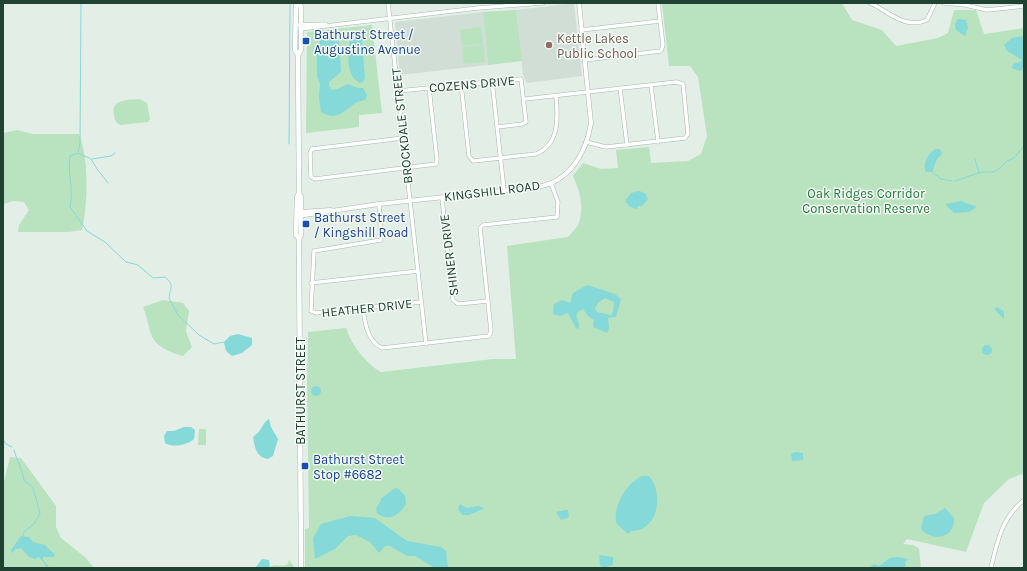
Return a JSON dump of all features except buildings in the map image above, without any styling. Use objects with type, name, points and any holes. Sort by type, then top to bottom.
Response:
[{"type":"main road","name":"BATHURST STREET","points":[[298,3],[301,7],[295,50],[298,55],[299,193],[301,198],[296,235],[299,239],[301,568]]},
{"type":"street","name":"BROCKDALE STREET","points":[[388,3],[426,344]]},
{"type":"street","points":[[298,27],[329,25],[478,8],[543,3]]},
{"type":"street","name":"KINGSHILL ROAD","points":[[299,214],[504,190],[551,183],[561,178],[573,167],[586,142],[591,123],[579,3]]},
{"type":"street","points":[[584,60],[661,51],[663,45],[658,3]]},
{"type":"street","points":[[870,3],[881,8],[899,20],[910,22],[927,20],[935,3]]},
{"type":"street","points":[[944,3],[965,5],[987,10],[1024,6]]},
{"type":"street","points":[[581,30],[660,21]]},
{"type":"street","name":"COZENS DRIVE","points":[[398,91],[521,79],[525,99],[526,123],[497,127]]},
{"type":"street","points":[[492,81],[504,190]]},
{"type":"street","points":[[525,99],[680,82],[683,84],[688,136],[683,139],[602,147],[586,142]]},
{"type":"street","points":[[461,84],[470,159],[473,161],[536,154],[548,146],[558,124],[556,96]]},
{"type":"street","points":[[651,85],[658,142]]},
{"type":"street","points":[[403,138],[312,149],[310,153],[311,175],[315,179],[434,165],[437,162],[429,88]]},
{"type":"street","points":[[620,88],[627,145]]},
{"type":"street","points":[[363,308],[366,329],[379,347],[384,349],[489,336],[492,331],[481,227],[557,217],[558,202],[551,183]]},
{"type":"street","name":"SHINER DRIVE","points":[[442,198],[453,300],[458,304],[488,301]]},
{"type":"street","name":"HEATHER DRIVE","points":[[379,204],[381,240],[315,250],[311,283],[311,309],[313,313],[421,302]]},
{"type":"street","points":[[311,283],[418,271]]},
{"type":"street","points":[[991,568],[997,540],[1003,526],[1010,514],[1024,500]]},
{"type":"shaded area","name":"Kettle Lakes Public School","points":[[574,3],[582,76],[527,83],[523,75],[516,10]]},
{"type":"shaded area","points":[[483,12],[488,65],[400,75],[395,22]]},
{"type":"green space","name":"Oak Ridges Corridor Conservation Reserve","points":[[662,3],[842,3],[852,20],[882,30],[896,46],[938,38],[948,33],[954,10],[976,10],[984,34],[1024,28],[1024,473],[1009,479],[984,503],[966,552],[907,539],[903,544],[913,545],[919,548],[921,568],[305,568],[305,529],[309,528],[307,382],[308,332],[346,328],[351,340],[360,353],[370,364],[381,372],[493,359],[516,359],[507,246],[568,237],[577,226],[580,219],[581,200],[573,176],[583,163],[601,169],[618,168],[616,150],[649,147],[651,163],[688,161],[701,154],[707,136],[698,77],[690,66],[669,66]]},
{"type":"green space","points":[[516,10],[522,61],[488,65],[483,12]]},
{"type":"green space","points":[[372,25],[382,113],[359,115],[359,127],[306,133],[307,32]]},
{"type":"green space","points":[[481,27],[483,44],[462,46],[460,30]]},
{"type":"green space","points":[[483,45],[485,62],[464,64],[462,47]]},
{"type":"green space","points":[[139,99],[147,103],[150,119],[148,122],[120,125],[117,123],[113,110],[117,103],[125,100]]},
{"type":"green space","points":[[17,130],[32,134],[79,134],[85,156],[86,168],[86,194],[82,230],[68,232],[18,232],[19,225],[29,210],[24,202],[13,201],[3,204],[3,133]]},
{"type":"green space","points":[[163,300],[183,303],[189,311],[186,331],[192,347],[183,356],[159,346],[150,332],[143,307]]},
{"type":"green space","points":[[199,429],[206,429],[206,445],[198,445]]},
{"type":"green space","points":[[10,457],[21,458],[56,506],[56,527],[61,538],[86,558],[94,568],[3,568],[3,486]]},
{"type":"green space","points":[[289,560],[295,568],[269,568],[274,565],[286,565],[288,564]]},
{"type":"water","points":[[958,19],[966,20],[968,28],[965,36],[956,30],[955,24]]},
{"type":"water","points":[[362,33],[364,34],[362,43],[365,78],[363,82],[359,83],[351,74],[348,62],[350,38]]},
{"type":"water","points":[[332,34],[339,39],[341,72],[329,82],[329,86],[332,90],[348,84],[358,88],[363,88],[367,95],[365,100],[334,116],[321,112],[319,97],[320,84],[317,76],[318,45],[322,39]]},
{"type":"water","points":[[1024,36],[1024,69],[1019,71],[1012,68],[1013,64],[1022,60],[1007,51],[1004,45],[1012,38]]},
{"type":"water","points":[[935,149],[940,149],[942,154],[937,160],[932,172],[926,172],[926,159]]},
{"type":"water","points":[[639,191],[645,193],[648,199],[641,207],[640,205],[636,209],[630,207],[625,201],[631,193]]},
{"type":"water","points":[[961,201],[977,207],[969,212],[954,213],[945,204]]},
{"type":"water","points":[[587,285],[615,294],[621,299],[616,317],[608,318],[609,328],[607,333],[593,327],[594,320],[588,316],[583,309],[578,312],[576,316],[579,323],[579,329],[576,328],[568,313],[560,316],[553,314],[554,304],[562,300],[570,303],[573,293]],"holes":[[[605,298],[614,302],[613,312],[611,315],[597,312],[595,309],[598,303]]]},
{"type":"water","points":[[996,307],[1004,311],[1004,319],[995,310]]},
{"type":"water","points":[[238,334],[252,338],[252,345],[242,353],[232,356],[226,351],[224,342],[230,336]]},
{"type":"water","points":[[985,345],[989,345],[991,346],[991,354],[985,355],[982,352],[982,348]]},
{"type":"water","points":[[314,386],[318,386],[320,387],[320,395],[314,396],[311,393],[311,389]]},
{"type":"water","points":[[269,419],[271,427],[278,439],[273,456],[268,459],[259,454],[255,448],[253,437]]},
{"type":"water","points":[[184,427],[191,427],[195,430],[194,439],[188,443],[180,445],[169,445],[165,443],[164,436],[167,431],[174,431]]},
{"type":"water","points":[[795,452],[803,453],[803,460],[792,461],[791,454]]},
{"type":"water","points":[[642,476],[649,476],[654,483],[657,501],[656,510],[648,525],[631,531],[628,534],[617,524],[616,511],[618,504],[626,490],[636,479]]},
{"type":"water","points":[[395,488],[399,489],[405,496],[406,504],[400,512],[393,516],[381,516],[377,513],[376,509],[382,498]]},
{"type":"water","points":[[460,504],[467,508],[478,506],[485,508],[469,515],[462,515],[458,509]]},
{"type":"water","points":[[945,508],[954,518],[951,530],[947,534],[937,537],[931,536],[921,529],[924,516],[935,514]]},
{"type":"water","points":[[568,510],[569,517],[561,520],[556,512]]},
{"type":"water","points":[[350,516],[375,518],[407,541],[441,547],[446,551],[448,568],[435,568],[415,556],[407,556],[390,546],[385,546],[379,553],[370,542],[356,535],[348,536],[335,549],[315,559],[313,538],[321,524]]},
{"type":"water","points":[[21,536],[29,537],[33,542],[45,545],[55,555],[54,557],[43,557],[43,560],[49,567],[70,568],[46,568],[45,564],[39,557],[35,559],[29,557],[21,548],[16,549],[12,553],[11,550]]},
{"type":"water","points":[[599,555],[613,557],[613,565],[603,568],[600,565]]},
{"type":"water","points":[[898,557],[908,559],[905,562],[906,566],[902,568],[869,568],[874,564],[879,566],[890,558]]},
{"type":"water","points":[[262,559],[269,560],[270,568],[255,568]]},
{"type":"waterway","points":[[78,152],[80,144],[81,3]]},
{"type":"waterway","points":[[289,144],[290,3]]},
{"type":"waterway","points":[[955,181],[981,172],[994,172],[1007,161],[1014,158],[1024,146]]},
{"type":"waterway","points":[[108,183],[91,159],[78,153],[70,156],[70,207],[87,231],[105,242],[126,262],[138,265],[153,278],[165,277],[170,282],[171,289],[169,298],[178,315],[199,335],[214,344],[224,342]]},
{"type":"waterway","points":[[92,159],[111,156],[115,153]]},
{"type":"waterway","points":[[975,159],[979,173]]},
{"type":"waterway","points":[[932,172],[941,179],[952,181]]},
{"type":"waterway","points":[[3,439],[6,444],[12,447]]},
{"type":"waterway","points":[[14,450],[24,480],[33,488],[40,513],[35,523],[24,532],[23,536]]},
{"type":"place","name":"Bathurst Street / Augustine Avenue","points":[[306,41]]},
{"type":"place","name":"Kettle Lakes Public School","points":[[549,45]]},
{"type":"place","name":"Bathurst Street / Kingshill Road","points":[[306,224]]},
{"type":"place","name":"Bathurst Street Stop #6682","points":[[305,466]]}]
